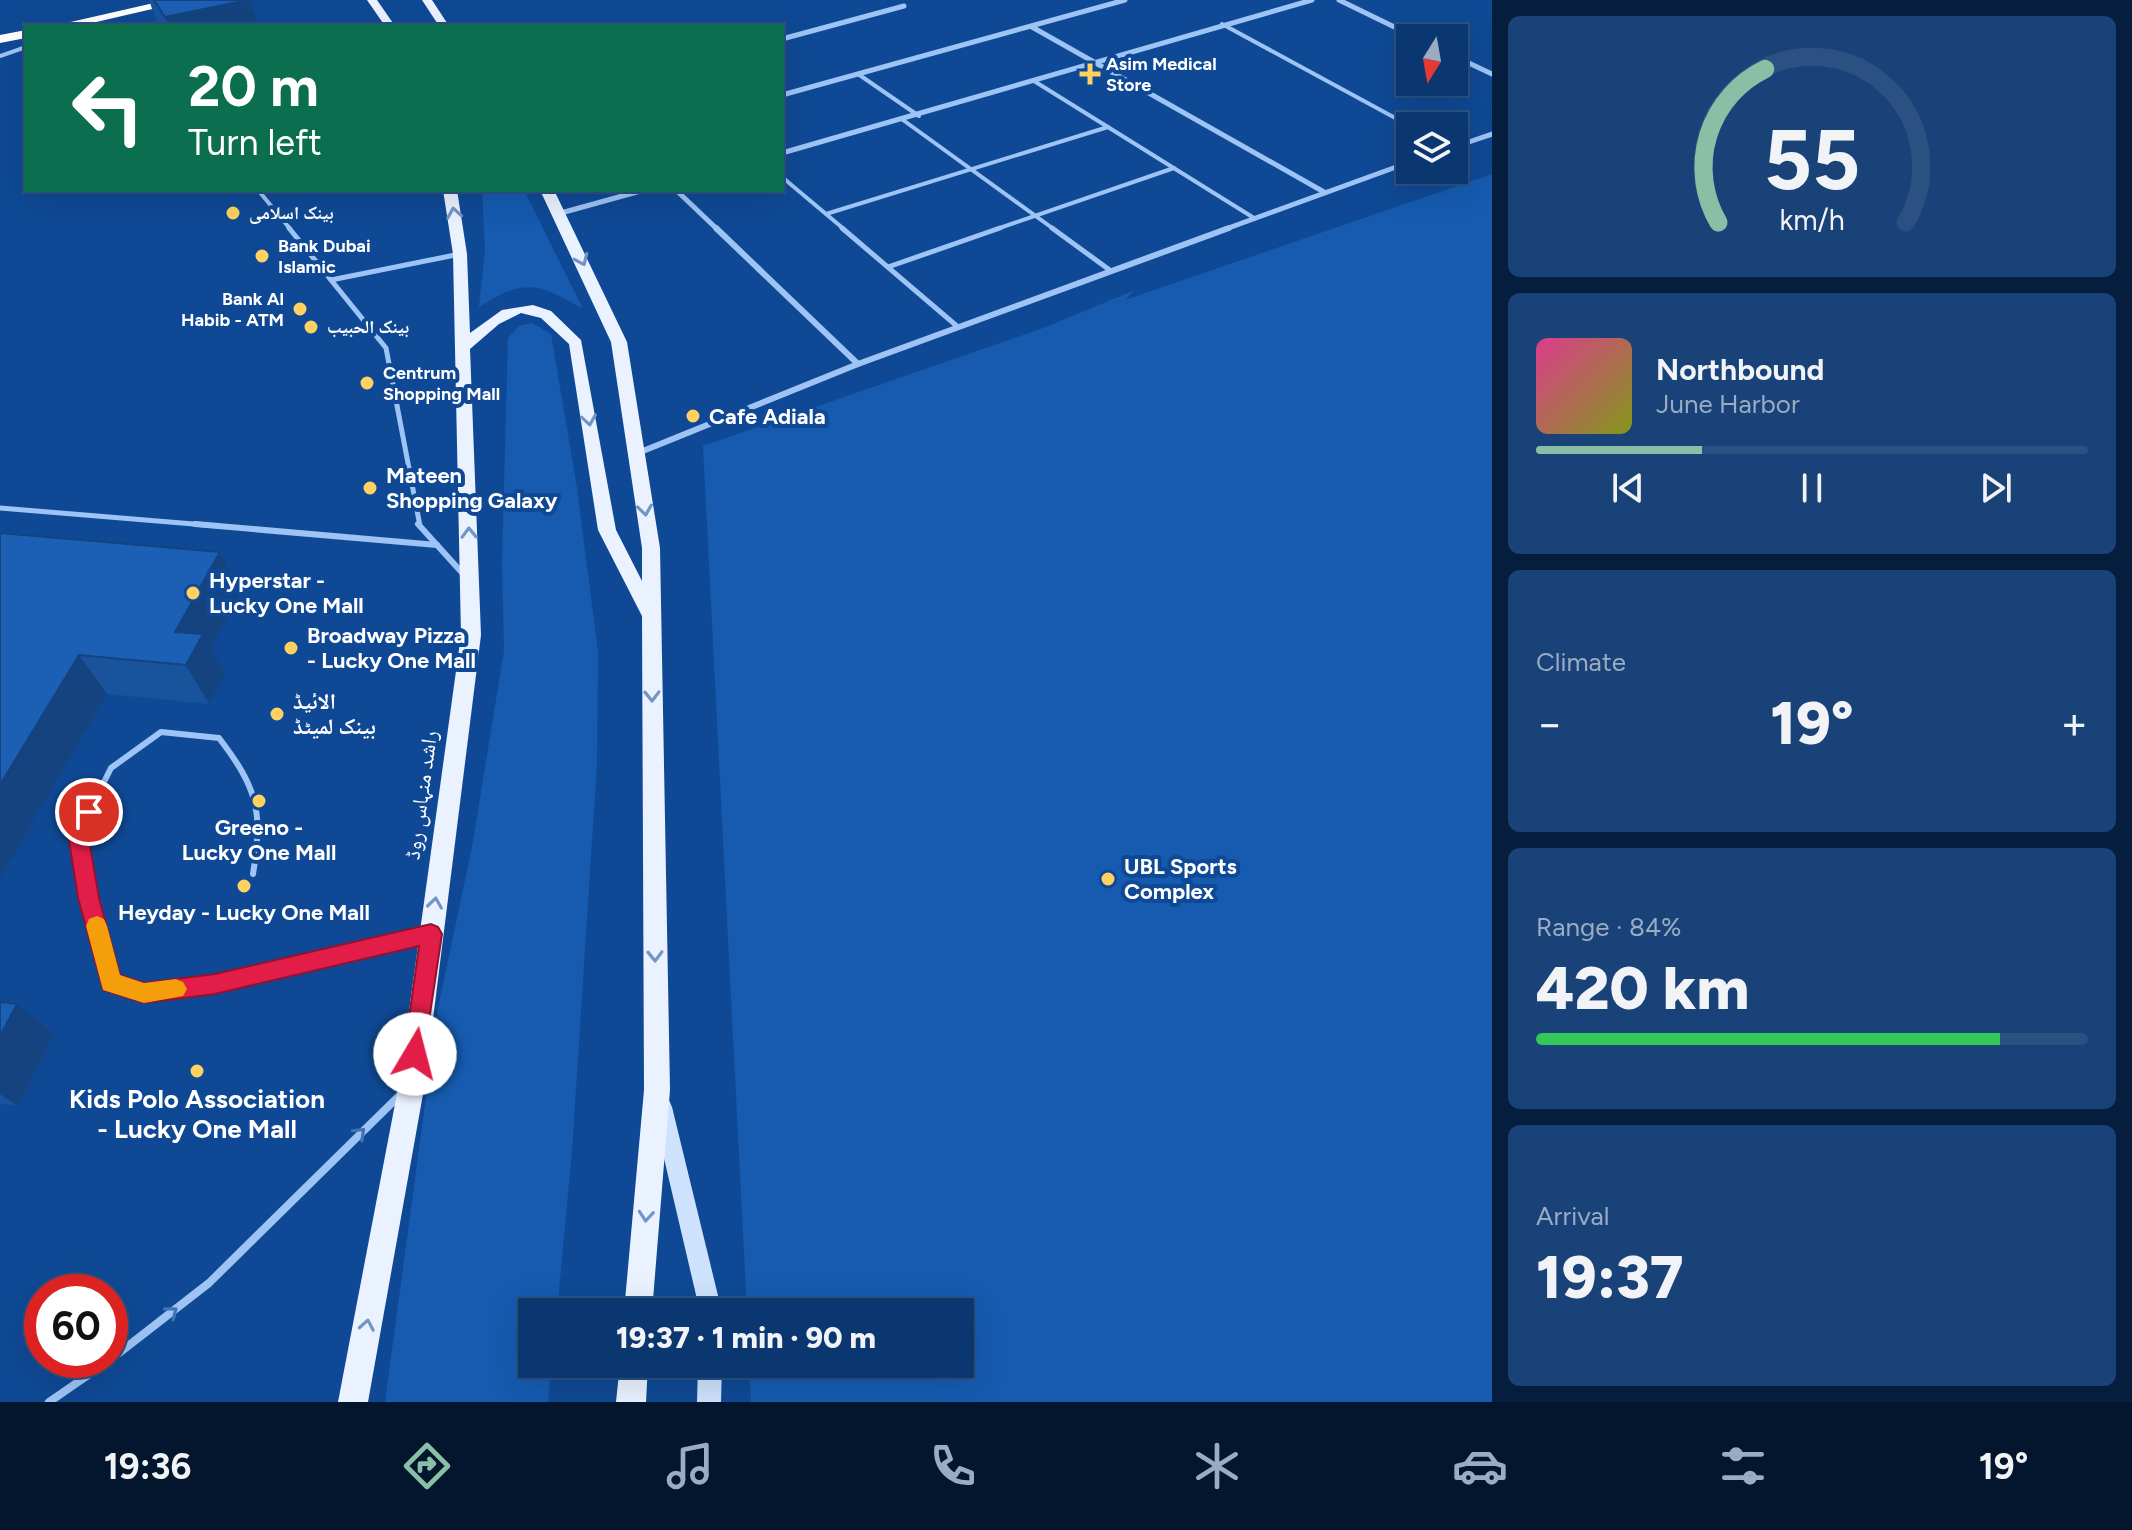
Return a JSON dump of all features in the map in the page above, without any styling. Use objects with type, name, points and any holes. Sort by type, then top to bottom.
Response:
[{"type":"highway","points":[[70,24],[185,0]]},
{"type":"highway","points":[[0,39],[24,34]]},
{"type":"main road","points":[[372,0],[389,24]]},
{"type":"main road","points":[[427,0],[443,24]]},
{"type":"main road","name":"راشد منہاس روڈ","points":[[353,1402],[412,1083],[471,635],[460,254],[450,192]]},
{"type":"main road","points":[[548,192],[561,213],[619,342],[651,548],[657,1090],[639,1298]]},
{"type":"main road","points":[[464,347],[495,318],[514,309],[537,308],[557,319],[576,343],[607,530],[652,618]]},
{"type":"main road","points":[[657,1090],[708,1298]]},
{"type":"main road","points":[[631,1402],[633,1378]]},
{"type":"main road","points":[[709,1402],[710,1378]]},
{"type":"street","points":[[784,94],[1125,0]]},
{"type":"street","points":[[784,152],[919,116],[1222,24],[1312,0]]},
{"type":"street","points":[[1339,0],[1396,28]]},
{"type":"street","points":[[784,38],[904,6]]},
{"type":"street","points":[[1031,26],[1324,192]]},
{"type":"street","points":[[1468,63],[1492,74]]},
{"type":"street","points":[[1468,142],[1492,134]]},
{"type":"street","points":[[638,453],[858,364],[1396,167]]},
{"type":"street","points":[[561,213],[637,192]]},
{"type":"street","points":[[678,192],[858,364]]},
{"type":"lane","points":[[1222,24],[1396,118]]},
{"type":"lane","points":[[0,56],[24,48]]},
{"type":"lane","points":[[858,74],[919,116]]},
{"type":"lane","points":[[1034,81],[1254,218]]},
{"type":"lane","points":[[903,120],[1111,271]]},
{"type":"lane","points":[[826,214],[1108,127]]},
{"type":"lane","points":[[888,267],[1174,168]]},
{"type":"lane","points":[[784,179],[958,327]]},
{"type":"lane","points":[[260,192],[386,348],[418,524],[470,581]]},
{"type":"lane","points":[[331,280],[460,254]]},
{"type":"lane","points":[[0,508],[437,545]]},
{"type":"lane","points":[[253,874],[262,822],[252,781],[219,738],[161,732],[111,768],[78,834],[88,898],[111,983],[144,993],[215,984],[431,934]]},
{"type":"lane","points":[[128,1346],[209,1283],[412,1083]]},
{"type":"lane","points":[[49,1402],[84,1378]]},
{"type":"shaded area","name":"UBL Sports Complex","points":[[1492,174],[1492,1402],[751,1402],[750,1378],[974,1378],[974,1298],[746,1298],[703,446],[1046,327],[1135,290],[1125,300]]},
{"type":"shaded area","points":[[482,192],[525,192],[583,309],[555,294],[531,287],[508,291],[479,307],[485,251]]},
{"type":"shaded area","points":[[532,323],[551,334],[577,488],[598,652],[597,763],[572,1151],[558,1298],[518,1298],[518,1378],[551,1378],[548,1402],[385,1402],[438,1008],[472,847],[504,651],[502,562],[508,338],[519,326]]},
{"type":"building","points":[[154,0],[248,0],[165,17]]},
{"type":"building","points":[[0,533],[220,552],[175,632],[203,634],[186,665],[79,655],[0,785]]},
{"type":"building","points":[[0,1002],[17,1004],[0,1036]]},
{"type":"slow traffic","points":[[97,926],[111,983],[144,993],[176,989]]},
{"type":"place","name":"Asim Medical Store","points":[[1090,74]]},
{"type":"place","name":"بینک اسلامی","points":[[233,213]]},
{"type":"place","name":"Bank Dubai Islamic","points":[[262,256]]},
{"type":"place","name":"Bank Al Habib - ATM","points":[[300,309]]},
{"type":"place","name":"بينک الحبيب","points":[[311,327]]},
{"type":"place","name":"Centrum Shopping Mall","points":[[367,383]]},
{"type":"place","name":"Cafe Adiala","points":[[693,416]]},
{"type":"place","name":"Mateen Shopping Galaxy","points":[[370,488]]},
{"type":"place","name":"Hyperstar - Lucky One Mall","points":[[193,593]]},
{"type":"place","name":"Broadway Pizza - Lucky One Mall","points":[[291,648]]},
{"type":"place","name":"الائیڈ بینک لمیٹڈ","points":[[277,714]]},
{"type":"place","name":"Greeno - Lucky One Mall","points":[[259,801]]},
{"type":"place","name":"UBL Sports Complex","points":[[1108,879]]},
{"type":"place","name":"Heyday - Lucky One Mall","points":[[244,886]]},
{"type":"place","name":"Kids Polo Association - Lucky One Mall","points":[[197,1071]]},
{"type":"route","points":[[89,812],[78,834],[88,898],[111,983],[144,993],[215,984],[431,934],[415,1054]]}]
